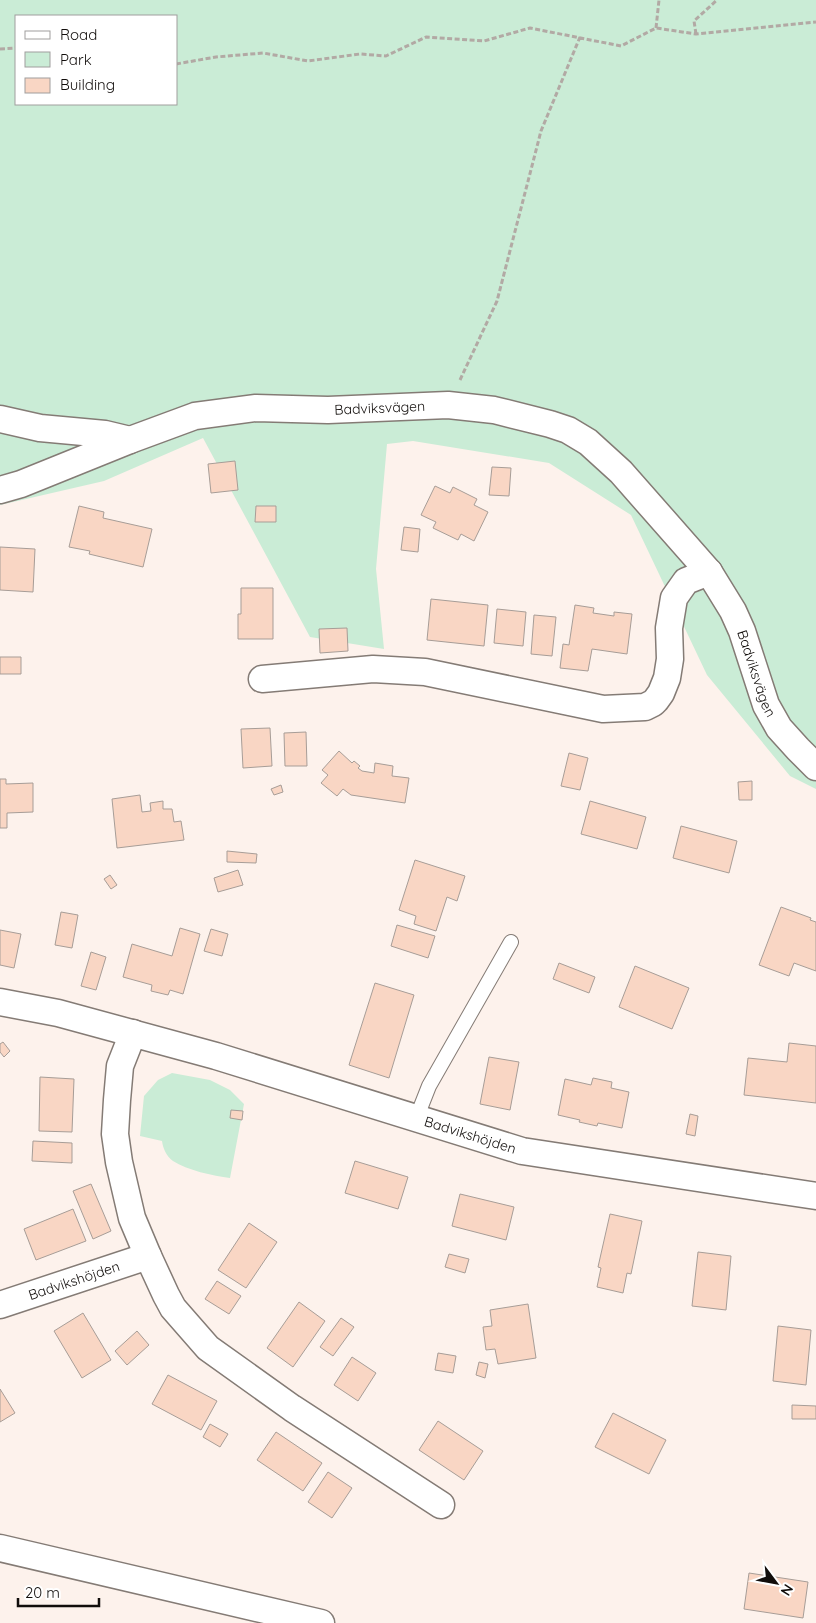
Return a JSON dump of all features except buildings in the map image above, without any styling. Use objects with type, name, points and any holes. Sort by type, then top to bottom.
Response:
[{"type":"street","name":"Badviksvägen","points":[[0,490],[21,484],[195,416],[256,408],[328,410],[448,405],[494,410],[568,430],[588,442],[621,472],[709,572],[733,610],[770,712],[779,728],[816,767]]},
{"type":"street","points":[[0,419],[40,428],[105,434],[130,440]]},
{"type":"street","points":[[262,679],[373,669],[425,672],[604,709],[645,707],[653,704],[661,694],[667,678],[670,659],[669,628],[674,598],[686,581],[709,572]]},
{"type":"street","name":"Badvikshöjden","points":[[0,1002],[58,1013],[216,1056],[522,1151],[816,1196]]},
{"type":"street","points":[[133,1033],[120,1066],[115,1134],[119,1162],[132,1218],[173,1308],[208,1348],[286,1404],[441,1505]]},
{"type":"street","name":"Badvikshöjden","points":[[0,1304],[148,1256]]},
{"type":"street","points":[[0,1548],[320,1623]]},
{"type":"lane","points":[[416,1119],[429,1086],[511,942]]},
{"type":"path","points":[[656,28],[659,0]]},
{"type":"path","points":[[696,34],[694,21],[717,0]]},
{"type":"path","points":[[178,64],[216,57],[263,53],[308,62],[360,54],[386,56],[426,37],[484,41],[530,28],[621,46],[656,28],[696,34],[816,22]]},
{"type":"path","points":[[448,405],[498,300],[541,131],[580,37]]},
{"type":"path","points":[[0,49],[15,48]]},
{"type":"green space","points":[[0,0],[816,0],[816,789],[790,776],[707,675],[631,515],[549,463],[413,441],[387,444],[376,569],[384,649],[310,637],[203,438],[104,481],[0,505]]},
{"type":"green space","points":[[172,1073],[210,1080],[230,1090],[244,1104],[230,1178],[185,1167],[171,1159],[164,1149],[162,1141],[140,1136],[144,1096],[158,1080]]}]
